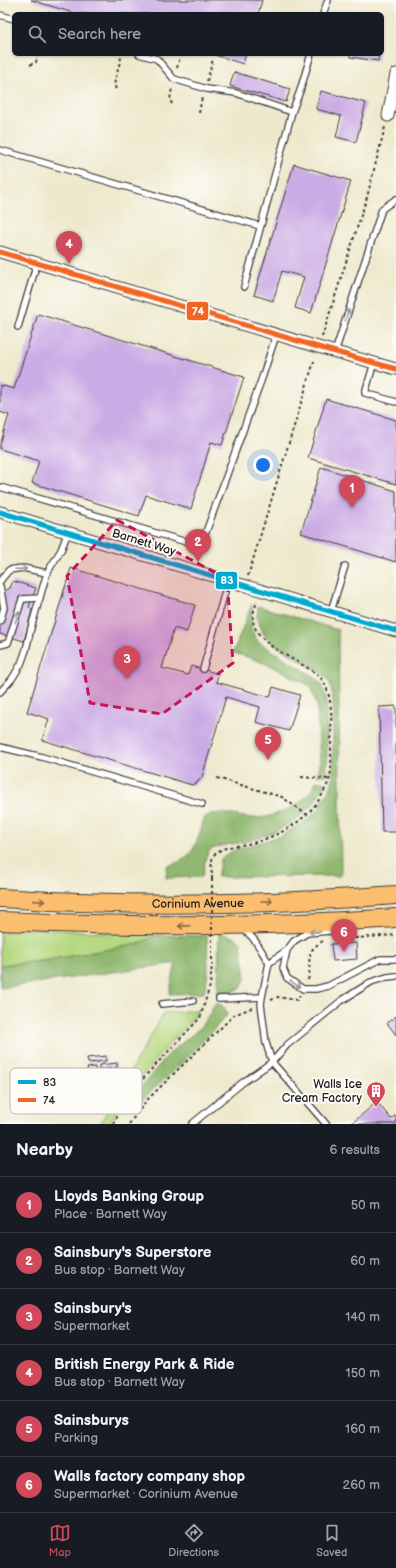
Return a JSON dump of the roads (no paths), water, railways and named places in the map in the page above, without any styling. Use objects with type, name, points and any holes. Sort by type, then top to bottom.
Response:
[{"type":"highway","name":"Corinium Avenue","points":[[0,898],[59,902],[166,904],[314,900],[396,895]]},
{"type":"highway","name":"Corinium Avenue","points":[[0,921],[111,925],[223,926],[342,922],[396,918]]},
{"type":"street","points":[[388,116],[394,99],[396,74]]},
{"type":"street","points":[[0,252],[276,334],[318,348],[396,369]]},
{"type":"street","name":"Barnett Way","points":[[0,512],[396,631]]},
{"type":"lane","points":[[324,12],[328,0]]},
{"type":"lane","points":[[0,15],[12,18]]},
{"type":"lane","points":[[146,56],[157,59],[174,79],[207,89],[236,93],[292,112]]},
{"type":"lane","points":[[244,287],[292,112],[310,56]]},
{"type":"lane","points":[[0,150],[260,226]]},
{"type":"lane","points":[[335,352],[382,208],[396,199]]},
{"type":"lane","points":[[18,327],[37,263]]},
{"type":"lane","points":[[0,487],[183,542],[196,540],[206,532],[262,378],[276,334]]},
{"type":"lane","points":[[374,363],[365,393],[396,402]]},
{"type":"lane","points":[[0,691],[12,679],[21,664],[47,573],[61,550],[68,532]]},
{"type":"lane","points":[[330,611],[345,566]]},
{"type":"lane","points":[[0,581],[9,570],[23,568],[47,573]]},
{"type":"lane","points":[[202,669],[228,580]]},
{"type":"lane","points":[[0,586],[4,608],[0,621]]},
{"type":"lane","points":[[0,645],[8,643],[22,599],[40,598]]},
{"type":"lane","points":[[0,747],[42,757],[202,804]]},
{"type":"lane","points":[[223,926],[244,931],[255,942],[269,963]]},
{"type":"lane","points":[[326,1124],[272,1062],[266,1043],[261,1004],[269,963],[287,950],[294,941],[307,933],[351,929]]},
{"type":"lane","points":[[287,950],[283,968],[288,978],[303,989],[316,989],[328,986],[380,959],[396,959]]},
{"type":"lane","points":[[192,1124],[242,1083],[272,1062],[287,1045],[341,1001],[371,982],[386,977],[396,976]]},
{"type":"lane","points":[[219,999],[262,997]]},
{"type":"lane","points":[[162,1004],[193,1001]]},
{"type":"place","name":"British Energy Park & Ride","points":[[69,264]]},
{"type":"place","name":"Lloyds Banking Group","points":[[352,508]]},
{"type":"place","name":"Sainsbury's Superstore","points":[[198,562]]},
{"type":"place","name":"Sainsbury's","points":[[127,679]]},
{"type":"place","name":"Sainsburys","points":[[268,760]]},
{"type":"place","name":"Walls factory company shop","points":[[344,952]]},
{"type":"place","name":"Walls Ice Cream Factory","points":[[376,1108]]}]
